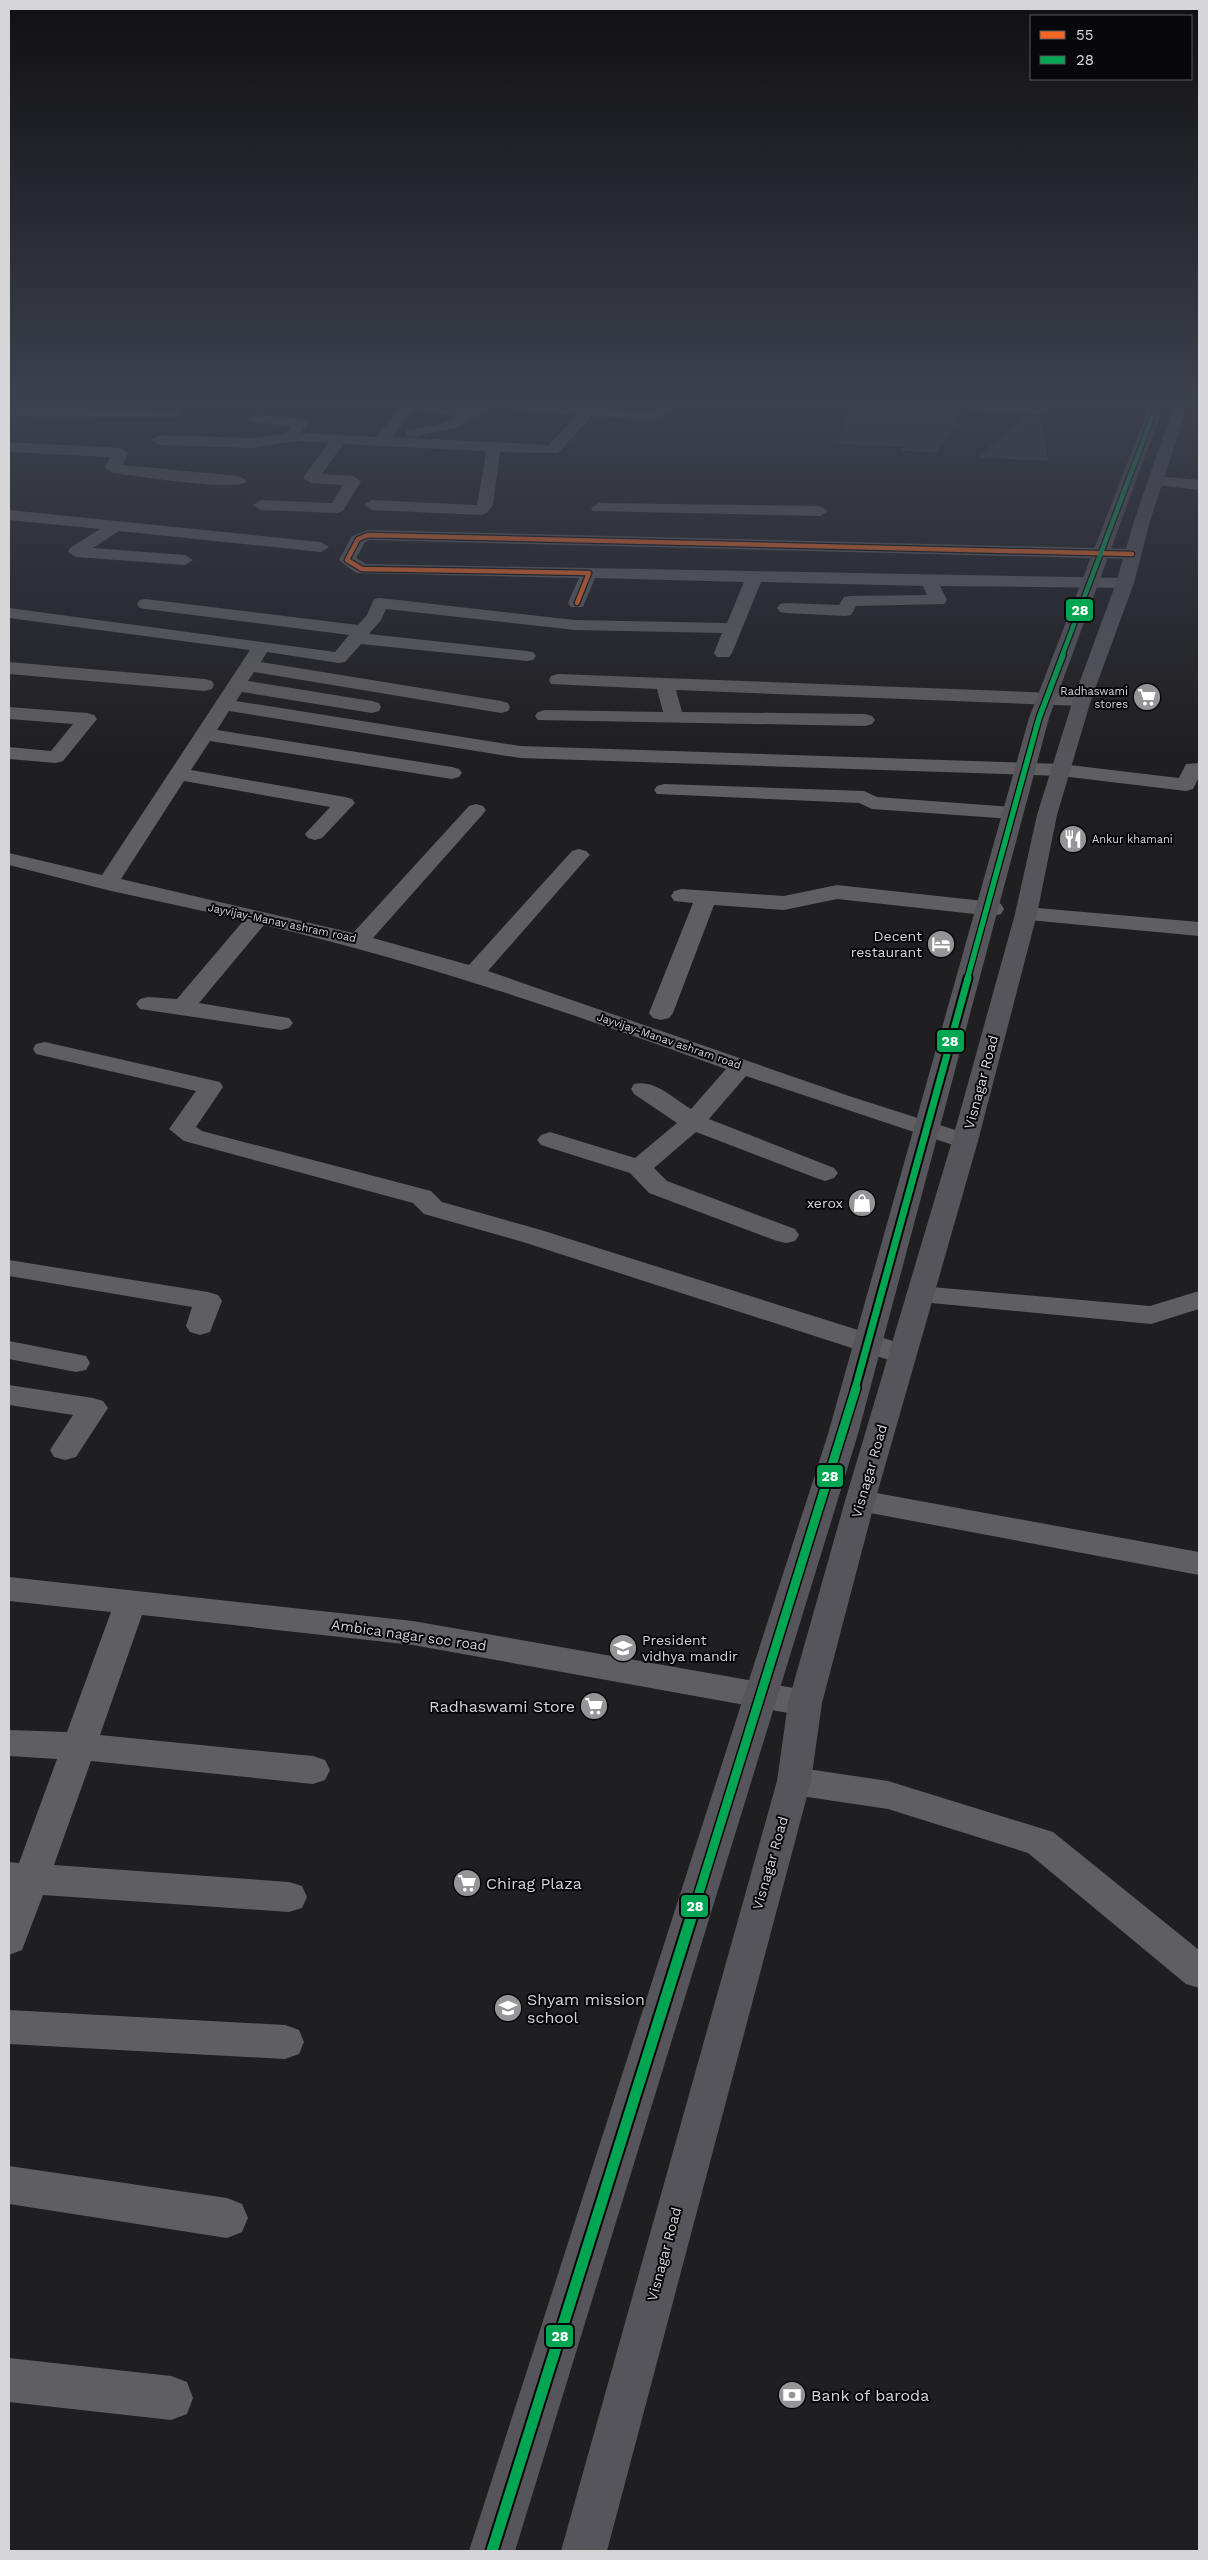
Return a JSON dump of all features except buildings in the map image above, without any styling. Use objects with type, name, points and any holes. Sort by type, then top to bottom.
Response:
[{"type":"main road","points":[[492,2551],[843,1434],[925,1129],[989,909],[1012,813],[1046,698],[1114,518]]},
{"type":"main road","name":"Visnagar Road","points":[[584,2551],[794,1781],[806,1703],[860,1501],[965,1141],[1026,914],[1047,815],[1082,700],[1125,583],[1143,518]]},
{"type":"street","points":[[46,518],[321,547]]},
{"type":"street","points":[[758,545],[760,518]]},
{"type":"street","points":[[117,525],[76,552],[185,560]]},
{"type":"street","points":[[1125,583],[929,581],[362,569],[347,560],[358,539],[368,535],[1132,554]]},
{"type":"street","points":[[577,603],[589,573]]},
{"type":"street","points":[[723,653],[755,576]]},
{"type":"street","points":[[786,608],[845,611],[850,601],[938,600],[929,581]]},
{"type":"street","points":[[9,613],[340,658],[375,616],[380,603],[576,626],[734,628]]},
{"type":"street","points":[[146,604],[359,635],[527,656]]},
{"type":"street","points":[[107,884],[262,646]]},
{"type":"street","points":[[249,666],[501,707]]},
{"type":"street","points":[[9,668],[205,685]]},
{"type":"street","points":[[558,680],[1082,700]]},
{"type":"street","points":[[665,684],[674,718]]},
{"type":"street","points":[[236,685],[372,707]]},
{"type":"street","points":[[224,705],[520,752],[1025,768],[1061,770],[1186,785],[1193,768],[1199,769]]},
{"type":"street","points":[[9,713],[87,719],[56,757],[9,753]]},
{"type":"street","points":[[545,716],[865,720]]},
{"type":"street","points":[[204,734],[452,773]]},
{"type":"street","points":[[178,774],[345,803],[315,834]]},
{"type":"street","points":[[664,790],[864,797],[872,803],[1012,813]]},
{"type":"street","points":[[359,940],[476,810]]},
{"type":"street","points":[[474,973],[580,855]]},
{"type":"street","name":"Jayvijay-Manav ashram road","points":[[9,859],[107,884],[359,940],[474,973],[925,1129],[965,1141]]},
{"type":"street","points":[[682,896],[784,903],[837,892],[989,909]]},
{"type":"street","points":[[661,1013],[706,898]]},
{"type":"street","points":[[1026,914],[1199,929]]},
{"type":"street","points":[[183,1007],[258,918]]},
{"type":"street","points":[[148,1004],[183,1007],[281,1023]]},
{"type":"street","points":[[46,1049],[211,1087],[182,1129],[193,1136],[422,1197],[433,1208],[532,1236],[902,1354]]},
{"type":"street","points":[[639,1168],[693,1122],[742,1066]]},
{"type":"street","points":[[643,1089],[693,1122],[825,1173]]},
{"type":"street","points":[[550,1140],[639,1168],[658,1187],[786,1235]]},
{"type":"street","points":[[9,1268],[208,1301],[200,1326]]},
{"type":"street","points":[[920,1295],[1151,1315],[1199,1300]]},
{"type":"street","points":[[9,1350],[76,1362]]},
{"type":"street","points":[[9,1395],[93,1408],[64,1450]]},
{"type":"street","points":[[860,1501],[1199,1564]]},
{"type":"street","name":"Ambica nagar soc road","points":[[9,1589],[413,1633],[806,1703]]},
{"type":"street","points":[[9,1939],[20,1878],[79,1746],[131,1602]]},
{"type":"street","points":[[9,1743],[79,1746],[313,1770]]},
{"type":"street","points":[[794,1781],[888,1795],[1040,1842],[1199,1972]]},
{"type":"street","points":[[20,1878],[289,1897]]},
{"type":"street","points":[[9,2027],[285,2042]]},
{"type":"street","points":[[9,2185],[227,2218]]},
{"type":"street","points":[[9,2380],[171,2398]]},
{"type":"transit line","name":"28","points":[[492,2551],[843,1434],[1039,718],[1114,518]]},
{"type":"transit line","name":"55","points":[[577,603],[589,573],[362,569],[347,560],[358,539],[368,535],[1132,554]]},
{"type":"place","name":"Radhaswami stores","points":[[1147,697]]},
{"type":"place","name":"Ankur khamani","points":[[1073,839]]},
{"type":"place","name":"Decent restaurant","points":[[941,944]]},
{"type":"place","name":"xerox","points":[[862,1203]]},
{"type":"place","name":"President vidhya mandir","points":[[623,1648]]},
{"type":"place","name":"Radhaswami Store","points":[[594,1706]]},
{"type":"place","name":"Chirag Plaza","points":[[467,1883]]},
{"type":"place","name":"Shyam mission school","points":[[508,2008]]},
{"type":"place","name":"Bank of baroda","points":[[792,2395]]}]
